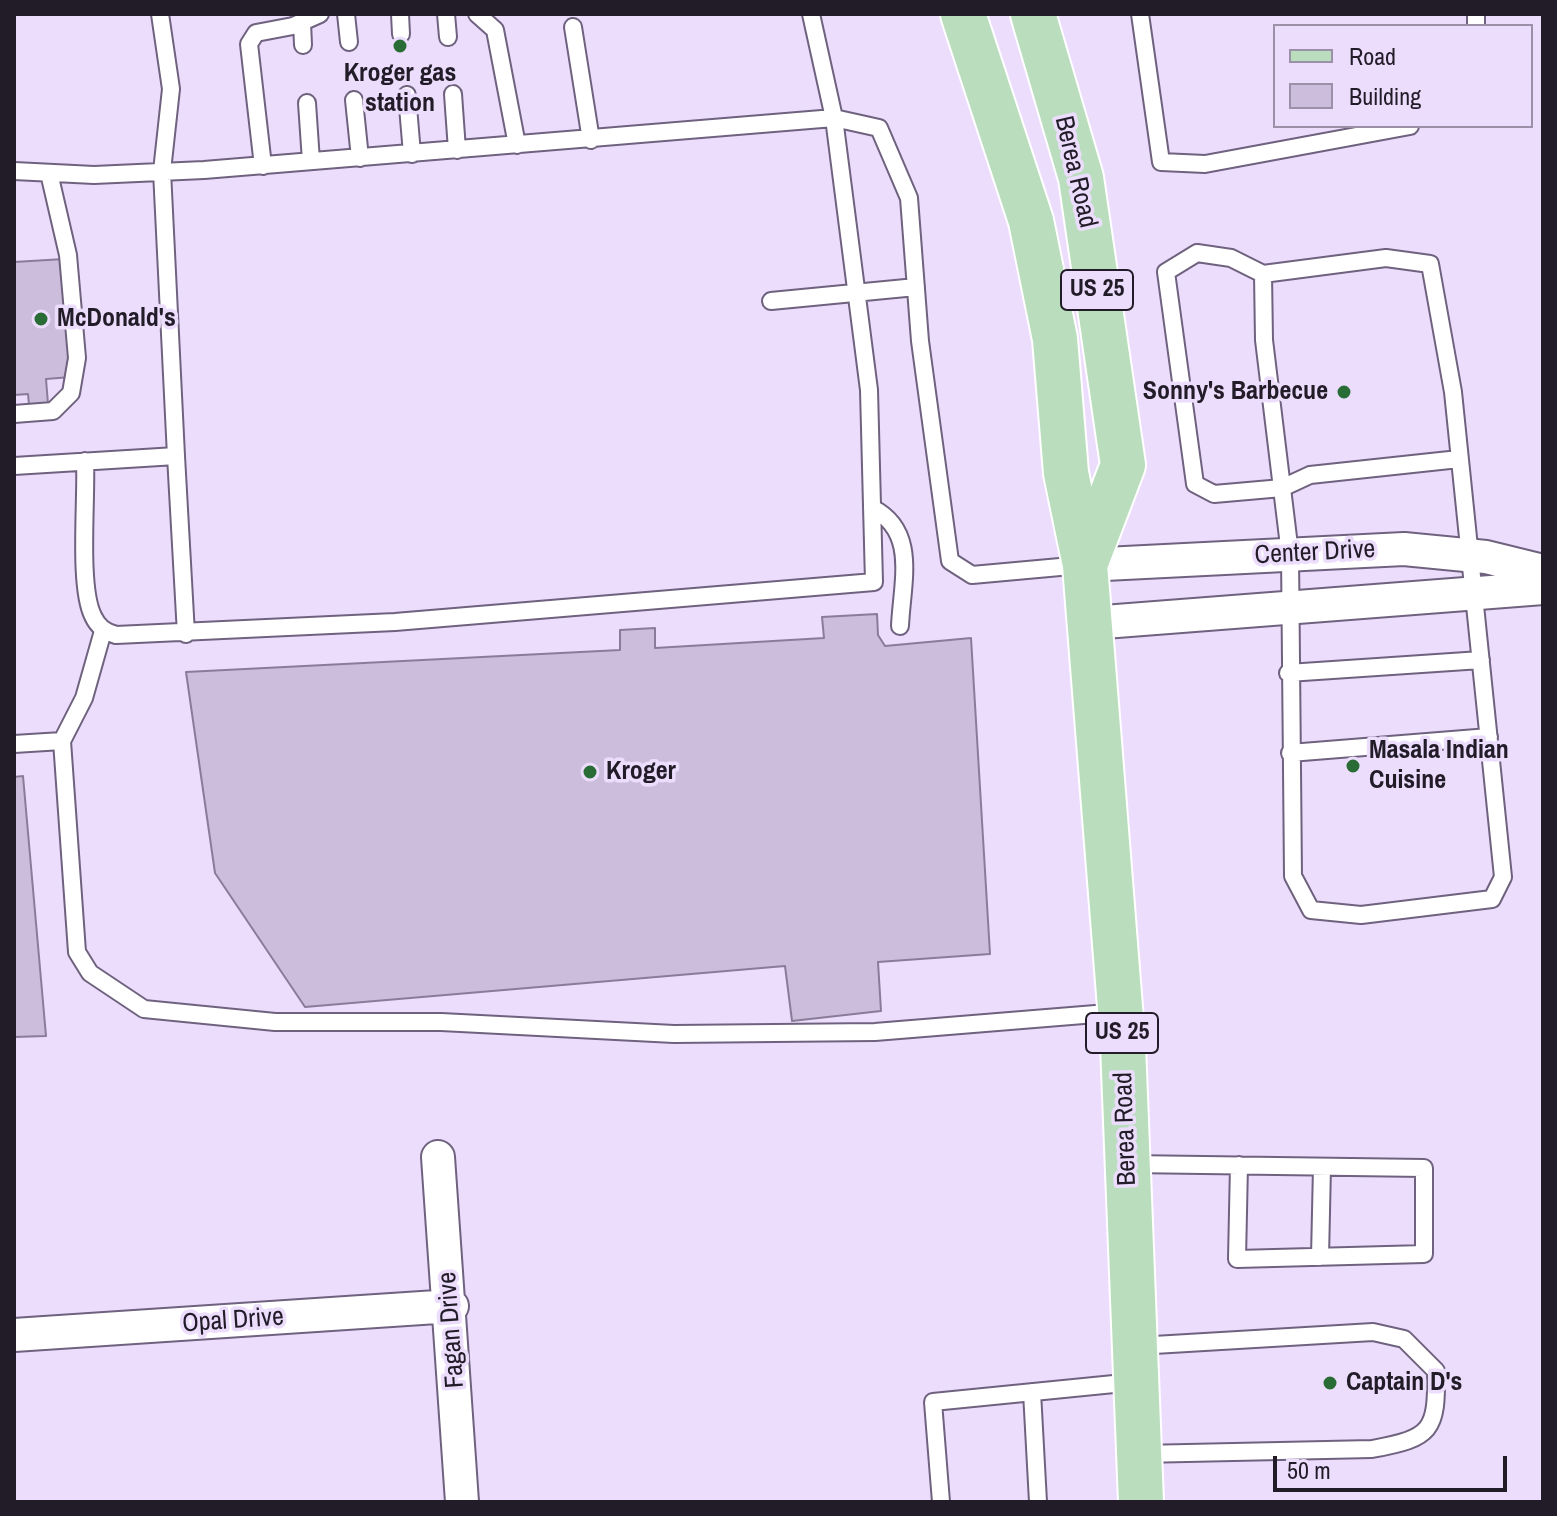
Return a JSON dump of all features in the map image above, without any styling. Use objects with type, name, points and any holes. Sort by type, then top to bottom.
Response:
[{"type":"main road","name":"Berea Road","points":[[1033,14],[1081,178],[1123,465],[1085,565]]},
{"type":"main road","name":"Berea Road","points":[[963,17],[1031,221],[1055,339],[1066,473],[1085,565],[1120,1012],[1141,1502]]},
{"type":"street","name":"Center Drive","points":[[1085,565],[1404,549],[1467,554],[1543,571]]},
{"type":"street","name":"Center Drive","points":[[1091,623],[1475,596],[1543,588]]},
{"type":"street","name":"Fagan Drive","points":[[438,1157],[452,1306],[462,1502]]},
{"type":"street","name":"Opal Drive","points":[[14,1335],[452,1306]]},
{"type":"lane","points":[[263,166],[249,44],[256,33],[302,22],[320,14]]},
{"type":"lane","points":[[346,14],[349,42]]},
{"type":"lane","points":[[400,14],[401,34]]},
{"type":"lane","points":[[446,14],[448,37]]},
{"type":"lane","points":[[477,14],[495,30],[517,145]]},
{"type":"lane","points":[[85,461],[87,592],[92,616],[103,631],[124,636],[395,622],[874,582],[869,390],[834,118],[811,14]]},
{"type":"lane","points":[[1140,14],[1161,162],[1205,164],[1399,128]]},
{"type":"lane","points":[[159,17],[171,89],[162,171],[186,634]]},
{"type":"lane","points":[[302,22],[303,45]]},
{"type":"lane","points":[[573,27],[591,140]]},
{"type":"lane","points":[[453,94],[457,150]]},
{"type":"lane","points":[[407,95],[412,154]]},
{"type":"lane","points":[[354,100],[360,158]]},
{"type":"lane","points":[[307,103],[311,161]]},
{"type":"lane","points":[[14,171],[162,171],[263,166],[834,118],[879,128],[909,198],[916,287],[950,561],[972,575],[1085,565]]},
{"type":"lane","points":[[14,414],[53,411],[71,393],[75,382],[77,358],[68,255],[49,173]]},
{"type":"lane","points":[[1263,274],[1264,340],[1282,488],[1290,554],[1288,673],[1293,876],[1311,910],[1361,915],[1492,899],[1503,877],[1475,596],[1467,554],[1459,459],[1453,392],[1430,264],[1386,258],[1263,274],[1231,258],[1197,253],[1166,272],[1195,484],[1214,494],[1282,488],[1310,475],[1459,459]]},
{"type":"lane","points":[[771,301],[916,287]]},
{"type":"lane","points":[[14,466],[176,456]]},
{"type":"lane","points":[[872,508],[890,517],[904,543],[900,626]]},
{"type":"lane","points":[[103,631],[84,698],[62,741],[77,952],[90,973],[144,1009],[275,1022],[441,1022],[674,1034],[875,1032],[1120,1012]]},
{"type":"lane","points":[[1288,673],[1481,660]]},
{"type":"lane","points":[[1290,753],[1489,737]]},
{"type":"lane","points":[[14,744],[62,741]]},
{"type":"lane","points":[[1127,1164],[1239,1165],[1424,1168],[1424,1254],[1237,1259],[1239,1165]]},
{"type":"lane","points":[[1320,1257],[1322,1167]]},
{"type":"lane","points":[[941,1502],[933,1402],[1032,1392],[1136,1364],[1373,1332],[1404,1339],[1436,1371],[1437,1413],[1427,1429],[1407,1442],[1372,1449],[1139,1454]]},
{"type":"lane","points":[[1032,1392],[1038,1502]]},
{"type":"building","name":"McDonald's","points":[[64,259],[71,377],[46,379],[48,404],[29,405],[28,394],[14,395],[14,262]]},
{"type":"building","name":"Kroger","points":[[877,614],[878,635],[885,646],[971,638],[990,954],[878,962],[881,1011],[792,1021],[785,966],[305,1007],[215,873],[186,672],[620,650],[620,630],[655,628],[655,648],[824,638],[822,617]]},
{"type":"building","points":[[23,776],[46,1036],[14,1037],[14,777]]},
{"type":"place","name":"Kroger gas station","points":[[400,46]]},
{"type":"place","name":"McDonald's","points":[[41,319]]},
{"type":"place","name":"Sonny's Barbecue","points":[[1344,392]]},
{"type":"place","name":"Masala Indian Cuisine","points":[[1353,766]]},
{"type":"place","name":"Kroger","points":[[590,772]]},
{"type":"place","name":"Captain D's","points":[[1330,1383]]}]
